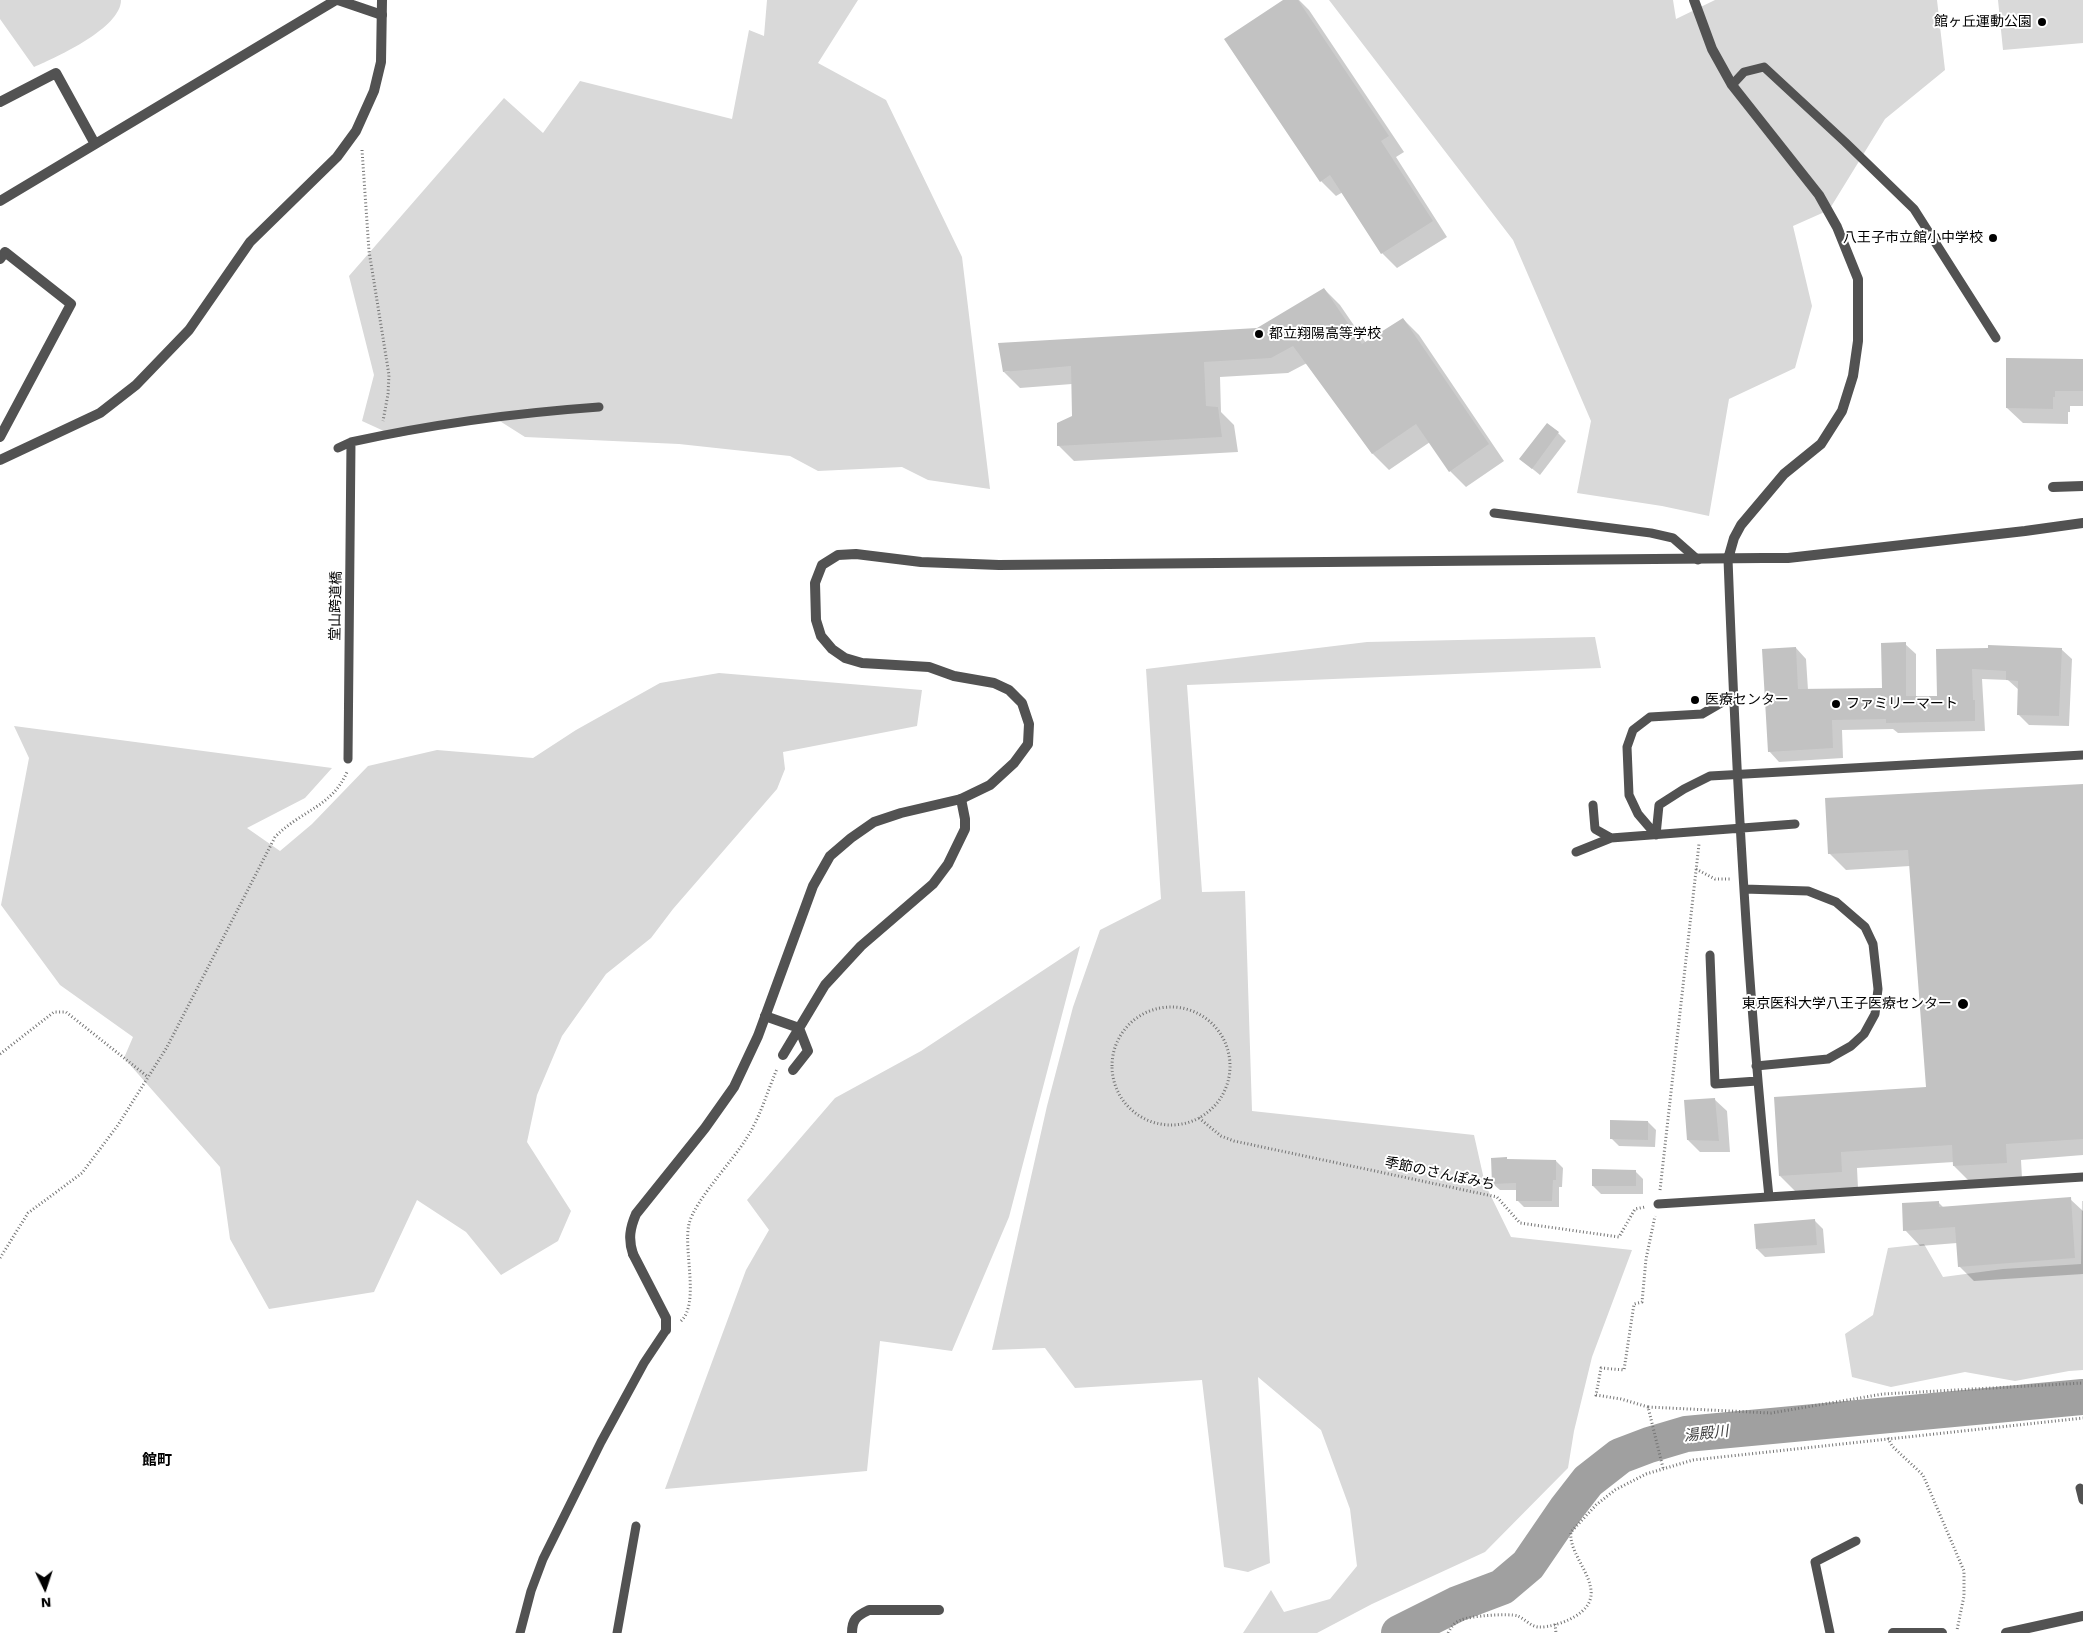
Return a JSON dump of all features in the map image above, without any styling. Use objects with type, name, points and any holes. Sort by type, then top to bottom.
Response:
[{"type":"street","points":[[0,201],[337,0],[382,15]]},
{"type":"street","points":[[0,460],[100,413],[136,385],[189,330],[250,242],[327,168],[348,144],[369,106],[378,77],[382,47],[382,0]]},
{"type":"street","points":[[1694,0],[1712,49],[1732,85],[1807,179],[1837,227],[1858,280],[1858,341],[1853,376],[1842,412],[1821,444],[1784,474],[1741,525],[1734,538],[1728,559]]},
{"type":"street","points":[[0,102],[56,73],[95,144]]},
{"type":"street","points":[[0,259],[5,252],[71,304],[0,437]]},
{"type":"street","points":[[2053,487],[2083,486]]},
{"type":"street","points":[[666,1330],[666,1318],[633,1254],[629,1242],[631,1226],[636,1214],[705,1128],[734,1087],[765,1016],[813,886],[830,856],[874,822],[961,799],[990,785],[1014,763],[1028,744],[1029,724],[1022,703],[1009,690],[994,683],[954,676],[929,667],[862,663],[844,658],[832,649],[821,636],[816,620],[815,582],[822,565],[838,555],[856,554],[921,562],[999,565],[1788,558],[2024,531],[2083,522]]},
{"type":"street","points":[[783,1055],[825,985],[861,946],[933,884],[948,864],[965,829],[966,819],[961,799]]},
{"type":"street","points":[[765,1016],[799,1028],[808,1050],[793,1070]]},
{"type":"street","points":[[852,1633],[852,1622],[858,1615],[868,1610],[939,1610]]},
{"type":"street","points":[[2006,1633],[2083,1616]]},
{"type":"street","points":[[1893,1633],[1942,1633]]},
{"type":"lane","points":[[1732,85],[1744,72],[1764,67],[1845,142],[1914,209],[1996,338]]},
{"type":"lane","points":[[338,448],[351,442],[476,418],[599,407]]},
{"type":"lane","name":"堂山跨道橋","points":[[348,759],[351,442]]},
{"type":"lane","points":[[1494,513],[1651,533],[1673,538],[1698,560]]},
{"type":"lane","points":[[1728,559],[1740,828],[1757,1081],[1769,1197]]},
{"type":"lane","points":[[1656,835],[1638,814],[1629,795],[1627,747],[1633,730],[1650,717],[1702,714],[1733,696]]},
{"type":"lane","points":[[1656,835],[1659,805],[1684,789],[1710,776],[2083,755]]},
{"type":"lane","points":[[1593,806],[1595,829],[1611,838]]},
{"type":"lane","points":[[1576,852],[1611,838],[1795,824]]},
{"type":"lane","points":[[1744,889],[1808,891],[1836,902],[1864,927],[1869,935],[1873,944],[1878,989],[1875,1014],[1864,1034],[1851,1046],[1828,1059],[1756,1066]]},
{"type":"lane","points":[[1710,955],[1715,1084],[1757,1081]]},
{"type":"lane","points":[[1658,1204],[2083,1177]]},
{"type":"lane","points":[[520,1633],[531,1591],[543,1559],[601,1442],[644,1363],[666,1330]]},
{"type":"lane","points":[[2080,1488],[2083,1500]]},
{"type":"lane","points":[[617,1633],[636,1526]]},
{"type":"lane","points":[[1830,1633],[1815,1562],[1856,1541]]},
{"type":"path","points":[[356,131],[362,150],[368,251],[389,375],[388,394],[380,436]]},
{"type":"path","points":[[0,1258],[28,1214],[82,1173],[118,1125],[167,1046],[275,837],[295,819],[319,807],[330,797],[347,772],[348,759]]},
{"type":"path","points":[[1701,832],[1658,1204],[1646,1260],[1642,1302],[1634,1304],[1624,1370],[1600,1368],[1596,1395],[1622,1399],[1648,1407],[1771,1413],[1883,1394],[2083,1383]]},
{"type":"path","points":[[1696,869],[1715,879],[1734,879]]},
{"type":"path","points":[[1163,1007],[1184,1008],[1203,1016],[1218,1030],[1228,1048],[1230,1068],[1226,1088],[1215,1106],[1199,1118],[1179,1124],[1158,1123],[1139,1116],[1124,1102],[1114,1081],[1112,1060],[1118,1040],[1129,1024],[1144,1013],[1163,1007]]},
{"type":"path","points":[[0,1054],[54,1012],[66,1012],[148,1077]]},
{"type":"path","points":[[666,1330],[685,1317],[688,1307],[690,1298],[687,1239],[691,1220],[746,1140],[783,1055]]},
{"type":"path","name":"季節のさんぽみち","points":[[1199,1118],[1221,1136],[1234,1141],[1497,1197],[1520,1223],[1619,1237],[1635,1209],[1658,1204]]},
{"type":"path","points":[[1648,1407],[1663,1466]]},
{"type":"path","points":[[1448,1633],[1456,1623],[1465,1618],[1513,1615],[1538,1627],[1566,1621],[1579,1614],[1588,1602],[1591,1593],[1588,1580],[1572,1544],[1571,1532],[1596,1505],[1615,1490],[1663,1466],[1709,1457],[2083,1418]]},
{"type":"path","points":[[1888,1438],[1892,1446],[1923,1475],[1964,1571],[1964,1596],[1956,1633]]},
{"type":"path","points":[[1555,1624],[1556,1633]]},
{"type":"shaded area","points":[[0,0],[121,0],[118,11],[100,31],[72,49],[34,67],[0,19]]},
{"type":"shaded area","points":[[767,0],[858,0],[818,63],[886,100],[962,257],[990,489],[928,480],[902,467],[818,471],[790,456],[679,444],[525,437],[495,418],[397,437],[362,421],[374,375],[349,276],[504,98],[543,133],[580,81],[732,119],[749,30],[764,36]]},
{"type":"shaded area","points":[[1329,0],[1673,0],[1676,19],[1715,0],[1937,0],[1945,70],[1885,119],[1829,210],[1793,226],[1812,306],[1795,368],[1729,399],[1709,516],[1662,506],[1577,493],[1591,421],[1513,240]]},
{"type":"shaded area","name":"館ヶ丘運動公園","points":[[1998,0],[2083,0],[2083,43],[2003,50]]},
{"type":"shaded area","points":[[1595,637],[1601,668],[1187,685],[1202,892],[1245,891],[1252,1111],[1474,1135],[1485,1184],[1511,1237],[1632,1250],[1592,1357],[1574,1431],[1568,1468],[1485,1552],[1372,1604],[1317,1633],[1243,1633],[1271,1590],[1284,1612],[1330,1599],[1357,1566],[1350,1509],[1321,1430],[1258,1377],[1270,1563],[1248,1572],[1224,1567],[1202,1380],[1075,1388],[1045,1348],[992,1350],[1047,1106],[1073,1007],[1100,930],[1161,899],[1146,669],[1367,642]]},
{"type":"shaded area","points":[[719,673],[922,690],[917,726],[783,752],[785,769],[777,789],[673,909],[651,938],[606,974],[562,1036],[537,1095],[527,1142],[571,1211],[558,1241],[501,1275],[466,1232],[417,1200],[374,1292],[269,1309],[230,1239],[220,1167],[124,1058],[133,1037],[60,985],[1,905],[29,758],[14,726],[332,768],[305,798],[247,828],[280,851],[312,824],[368,766],[437,750],[533,758],[576,730],[660,683]]},
{"type":"shaded area","points":[[1080,946],[1009,1217],[952,1351],[880,1341],[867,1471],[665,1489],[746,1270],[769,1230],[747,1200],[835,1098],[921,1051]]},
{"type":"shaded area","points":[[2082,1201],[2083,1370],[2015,1381],[1965,1372],[1891,1387],[1852,1377],[1845,1334],[1873,1315],[1888,1248],[1924,1244],[1943,1277],[2003,1269],[2081,1264]]},
{"type":"building","points":[[1283,0],[1298,0],[1389,136],[1381,141],[1433,221],[1381,254],[1330,175],[1320,182],[1224,39]]},
{"type":"building","points":[[1324,288],[1362,344],[1403,318],[1489,444],[1449,472],[1416,424],[1372,454],[1293,346],[1271,358],[1204,362],[1206,406],[1218,407],[1222,437],[1057,446],[1057,423],[1072,416],[1071,366],[1003,372],[998,343],[1257,328]]},
{"type":"building","points":[[2006,358],[2083,359],[2083,391],[2055,391],[2053,409],[2006,408]]},
{"type":"building","points":[[1547,423],[1559,432],[1532,469],[1519,459]]},
{"type":"building","points":[[1906,642],[1906,696],[1937,696],[1936,649],[1988,648],[1988,645],[2062,648],[2059,716],[2017,715],[2018,681],[2006,680],[2006,671],[1972,669],[1975,721],[1886,723],[1886,719],[1832,720],[1833,748],[1768,752],[1762,649],[1796,647],[1798,689],[1882,688],[1881,643]]},
{"type":"building","points":[[2083,784],[2083,1139],[2006,1144],[2007,1163],[1953,1166],[1952,1145],[1841,1152],[1842,1172],[1779,1176],[1774,1097],[1926,1087],[1908,850],[1828,854],[1825,798]]},
{"type":"building","points":[[1715,1098],[1719,1141],[1687,1140],[1684,1100]]},
{"type":"building","points":[[1610,1120],[1648,1121],[1648,1140],[1610,1139]]},
{"type":"building","points":[[1507,1157],[1507,1159],[1556,1160],[1556,1180],[1553,1180],[1552,1201],[1516,1201],[1516,1183],[1492,1184],[1491,1158]]},
{"type":"building","points":[[1592,1169],[1636,1170],[1636,1186],[1592,1186]]},
{"type":"building","points":[[2071,1197],[2075,1258],[1958,1267],[1955,1227],[1903,1231],[1902,1203],[1939,1201],[1939,1207]]},
{"type":"building","points":[[1815,1219],[1817,1245],[1756,1249],[1754,1224]]},
{"type":"waterway","name":"湯殿川","points":[[1399,1633],[1457,1604],[1502,1587],[1528,1565],[1588,1481],[1620,1456],[1649,1445],[1686,1434],[2083,1397]]},
{"type":"place","name":"館ヶ丘運動公園","points":[[2042,22]]},
{"type":"place","name":"八王子市立館小中学校","points":[[1993,238]]},
{"type":"place","name":"都立翔陽高等学校","points":[[1259,334]]},
{"type":"place","name":"医療センター","points":[[1695,700]]},
{"type":"place","name":"ファミリーマート","points":[[1836,704]]},
{"type":"place","name":"東京医科大学八王子医療センター","points":[[1963,1004]]},
{"type":"district","name":"館町","points":[[157,1461]]}]
